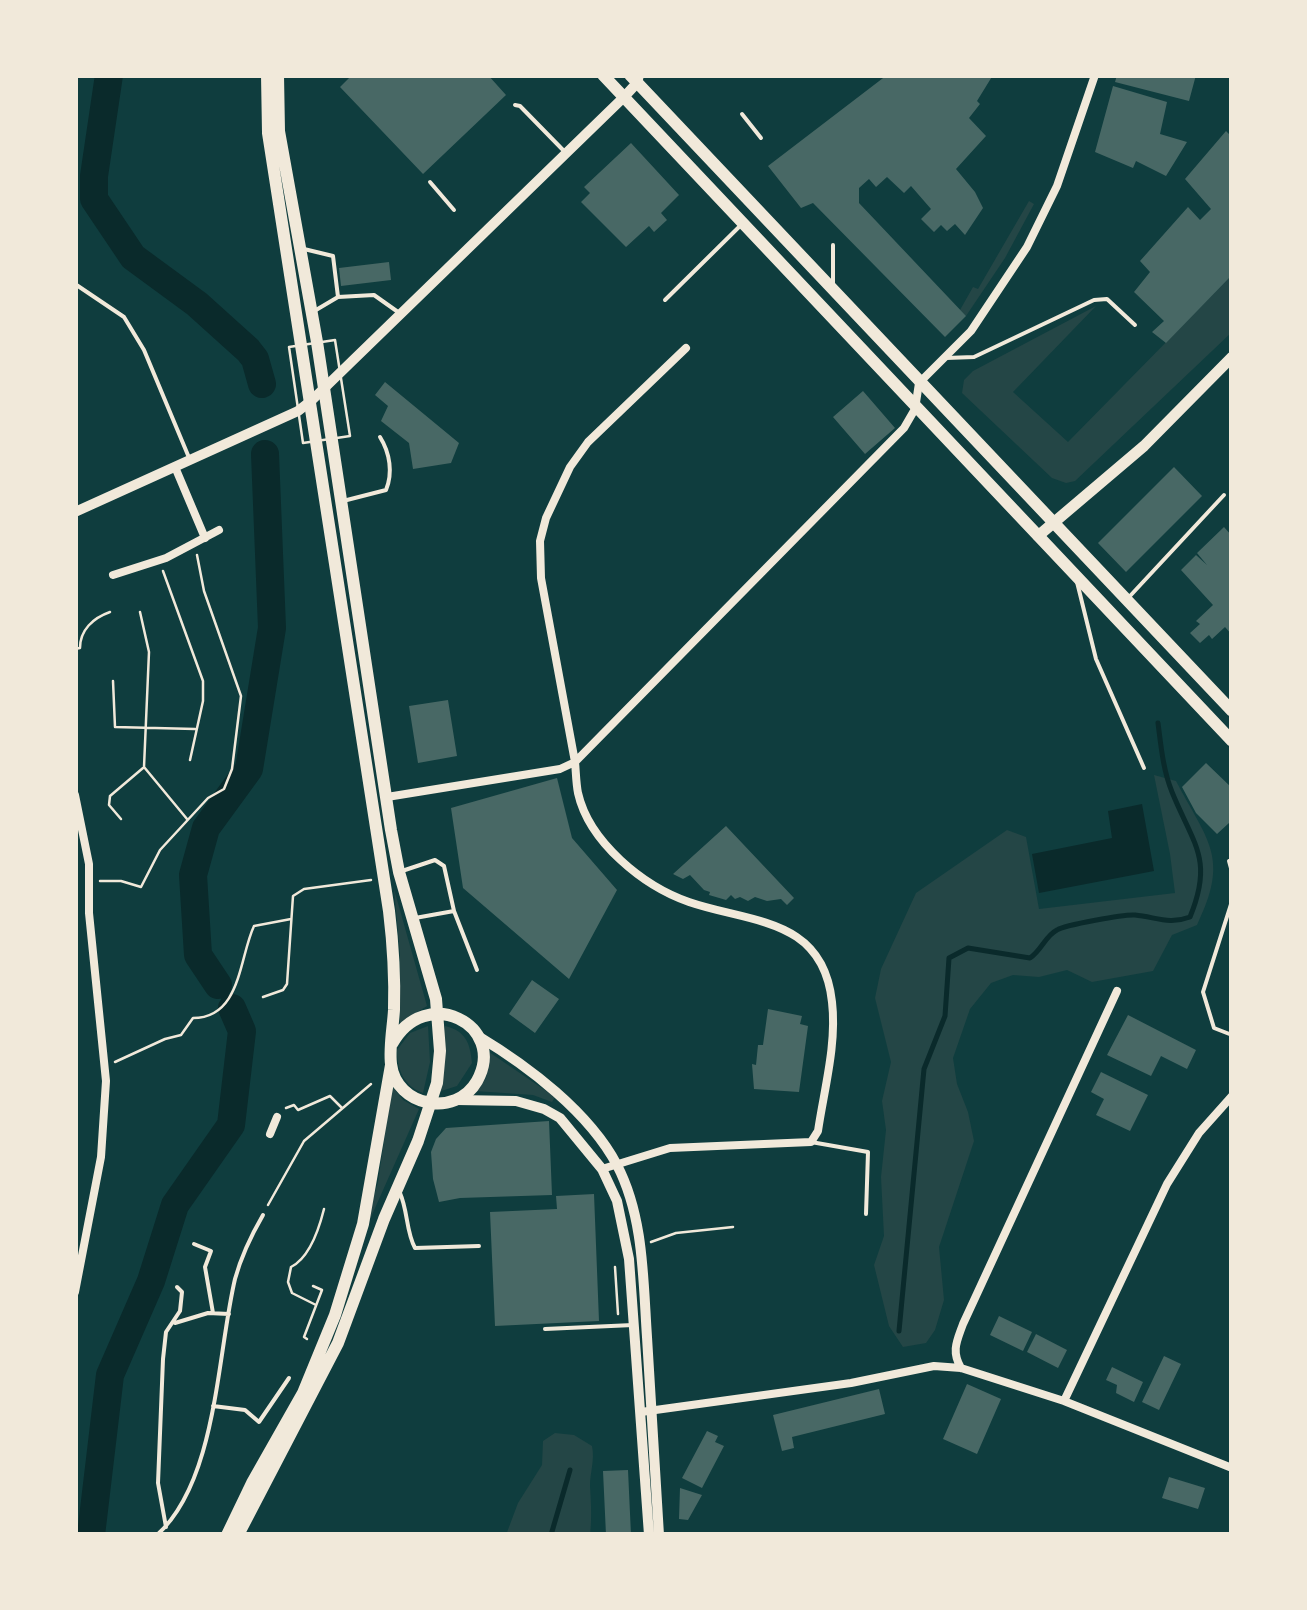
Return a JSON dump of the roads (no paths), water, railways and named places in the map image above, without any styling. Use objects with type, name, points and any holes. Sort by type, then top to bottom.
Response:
[{"type":"highway","points":[[227,1535],[303,1393],[335,1315],[362,1224],[392,1044],[393,944],[268,134],[267,75]]},
{"type":"highway","points":[[238,1535],[338,1343],[431,1104],[440,1062],[438,1012],[399,872],[312,312],[279,131],[278,75]]},
{"type":"highway","points":[[603,75],[1232,742]]},
{"type":"highway","points":[[635,78],[1232,711]]},
{"type":"highway","points":[[391,1064],[405,1090],[431,1104],[456,1100],[468,1092],[481,1072],[482,1050],[477,1036],[460,1018],[438,1012],[421,1016],[407,1024],[392,1044]]},
{"type":"main road","points":[[1038,536],[1144,446],[1232,357]]},
{"type":"street","points":[[387,797],[560,769],[575,762],[904,428],[914,409],[920,383],[971,330],[1028,247],[1057,186],[1096,75]]},
{"type":"street","points":[[75,512],[298,411],[311,401],[624,97],[635,78]]},
{"type":"street","points":[[602,1169],[670,1148],[811,1142],[818,1131],[831,1042],[832,1002],[825,975],[809,948],[786,928],[689,902],[640,876],[590,824],[578,794],[541,578],[540,541],[546,518],[570,467],[588,442],[686,348]]},
{"type":"street","points":[[175,467],[205,538]]},
{"type":"street","points":[[112,575],[160,560],[219,530]]},
{"type":"street","points":[[75,795],[89,881],[88,913],[104,1063],[101,1158],[75,1292]]},
{"type":"street","points":[[961,1368],[954,1347],[1117,991]]},
{"type":"street","points":[[477,1036],[542,1080],[579,1117],[616,1164],[635,1217],[641,1251],[649,1535]]},
{"type":"street","points":[[1064,1401],[1167,1184],[1199,1133],[1232,1096]]},
{"type":"street","points":[[456,1100],[516,1101],[550,1112],[574,1132],[602,1169],[624,1225],[658,1535]]},
{"type":"street","points":[[270,1134],[277,1118]]},
{"type":"street","points":[[646,1411],[852,1383],[934,1366],[961,1368],[1064,1401],[1232,1468]]},
{"type":"lane","points":[[515,105],[566,153]]},
{"type":"lane","points":[[742,114],[760,138]]},
{"type":"lane","points":[[430,182],[454,210]]},
{"type":"lane","points":[[664,300],[742,224]]},
{"type":"lane","points":[[833,246],[834,284],[842,301]]},
{"type":"lane","points":[[300,248],[333,256],[338,297]]},
{"type":"lane","points":[[75,284],[124,317],[144,350],[190,460]]},
{"type":"lane","points":[[312,312],[338,297],[374,295],[401,314]]},
{"type":"lane","points":[[946,358],[974,357],[1094,300],[1107,298],[1135,325]]},
{"type":"lane","points":[[341,502],[386,490],[389,464],[387,448],[380,437]]},
{"type":"lane","points":[[1127,600],[1224,495]]},
{"type":"lane","points":[[1076,578],[1096,659],[1144,768]]},
{"type":"lane","points":[[399,872],[434,860],[444,866],[454,910],[477,970]]},
{"type":"lane","points":[[1230,860],[1232,872]]},
{"type":"lane","points":[[1232,901],[1204,992],[1214,1028],[1232,1035]]},
{"type":"lane","points":[[413,918],[454,910]]},
{"type":"lane","points":[[811,1142],[870,1154],[866,1214]]},
{"type":"lane","points":[[398,1188],[415,1248],[478,1246]]},
{"type":"lane","points":[[156,1535],[181,1506],[202,1456],[237,1272],[263,1215]]},
{"type":"lane","points":[[194,1244],[211,1251],[206,1267],[214,1313]]},
{"type":"lane","points":[[174,1323],[182,1292],[177,1287]]},
{"type":"lane","points":[[166,1527],[158,1468],[168,1328],[214,1313],[229,1314]]},
{"type":"lane","points":[[545,1329],[633,1325]]},
{"type":"lane","points":[[213,1406],[245,1410],[259,1422],[289,1378]]},
{"type":"waterway","points":[[109,75],[94,199],[133,257],[197,304],[248,350],[255,359],[262,384]]},
{"type":"waterway","points":[[218,985],[198,955],[193,875],[206,828],[249,769],[272,628],[265,454]]},
{"type":"waterway","points":[[899,1331],[924,1069],[945,1016],[949,958],[968,948],[1030,958],[1053,933],[1071,925],[1129,915],[1169,920],[1190,917],[1200,880],[1198,852],[1169,784],[1158,723]]},
{"type":"waterway","points":[[91,1535],[110,1375],[151,1281],[175,1205],[231,1125],[242,1031],[232,1008]]},
{"type":"waterway","points":[[551,1535],[570,1470]]}]
